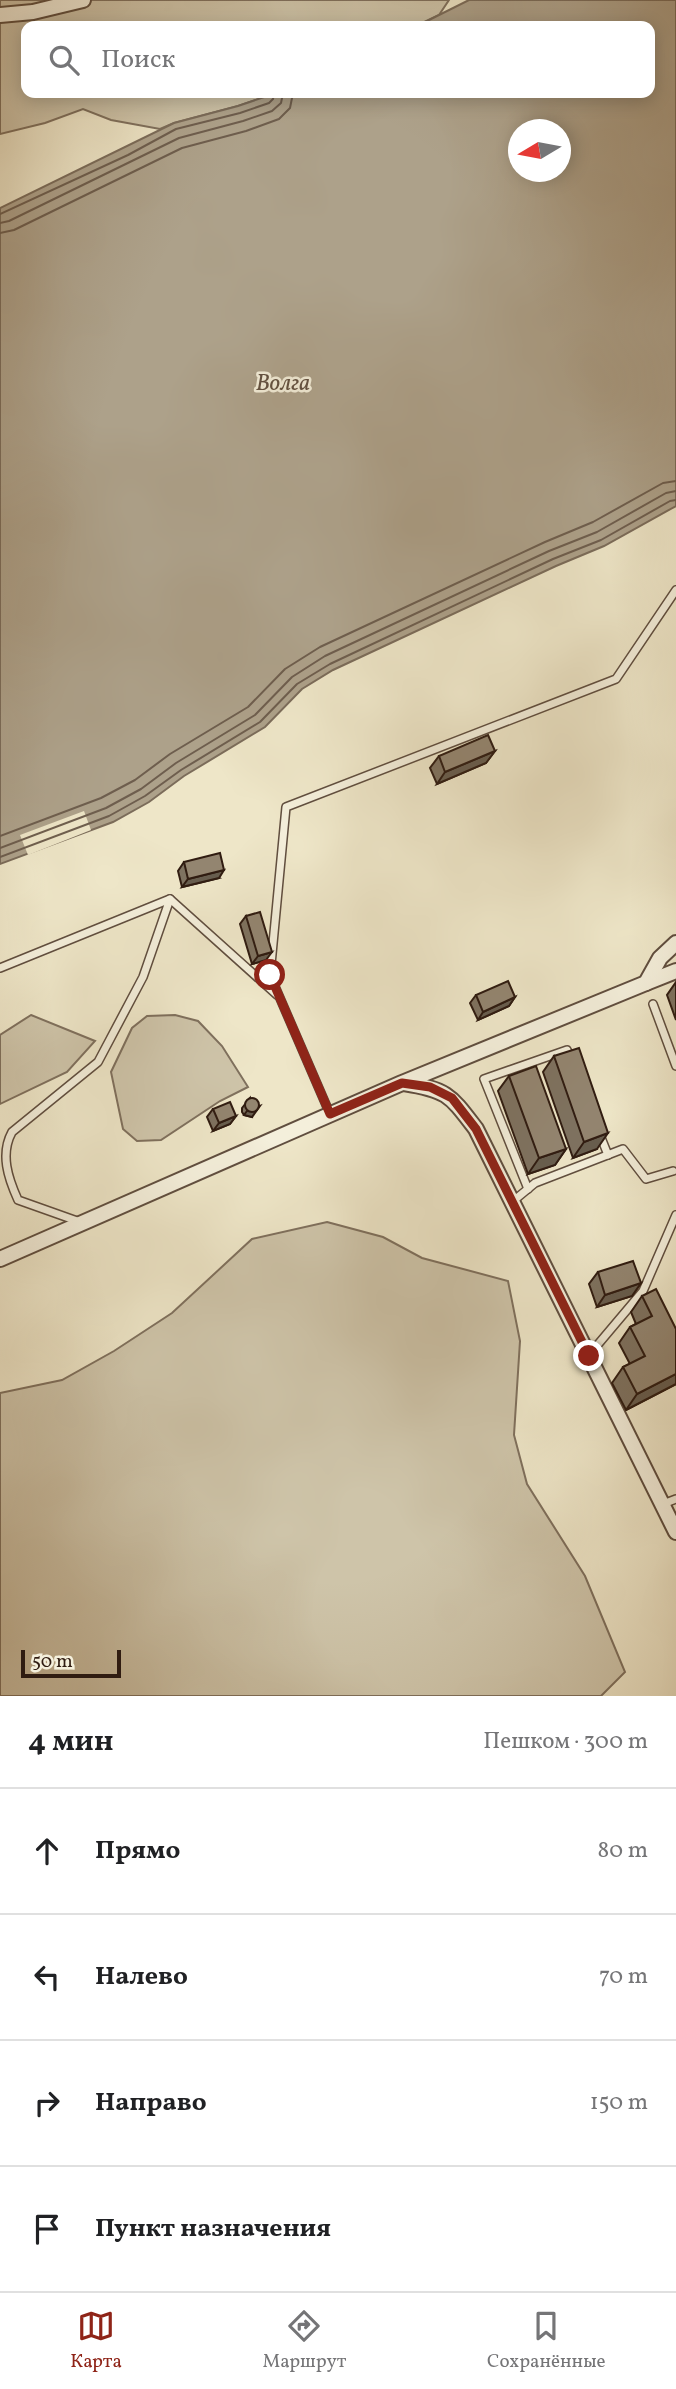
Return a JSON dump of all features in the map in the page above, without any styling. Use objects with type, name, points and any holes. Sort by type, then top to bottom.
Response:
[{"type":"street","points":[[0,15],[33,12],[83,0]]},
{"type":"street","points":[[646,982],[660,958],[676,943]]},
{"type":"street","points":[[0,1259],[402,1083],[676,971]]},
{"type":"street","points":[[402,1083],[430,1087],[452,1098],[476,1129],[589,1356],[669,1501],[676,1532]]},
{"type":"lane","points":[[330,1114],[270,975],[286,807],[616,679],[676,590]]},
{"type":"lane","points":[[170,899],[280,998]]},
{"type":"lane","points":[[0,968],[170,899]]},
{"type":"lane","points":[[81,1222],[18,1200],[4,1167],[5,1142],[12,1132],[98,1062],[143,977],[170,899]]},
{"type":"lane","points":[[653,1004],[676,1066]]},
{"type":"lane","points":[[528,1189],[484,1079],[568,1050],[576,1073]]},
{"type":"lane","points":[[599,1132],[608,1155]]},
{"type":"lane","points":[[512,1202],[535,1182],[623,1149],[646,1179],[674,1170],[676,1180]]},
{"type":"lane","points":[[589,1356],[643,1291],[676,1215]]},
{"type":"shaded area","points":[[0,0],[449,0],[439,15],[426,21],[21,21],[21,98],[261,98],[160,129],[111,120],[83,109],[45,123],[0,134]]},
{"type":"shaded area","points":[[31,1015],[95,1041],[67,1072],[0,1104],[0,1035]]},
{"type":"shaded area","points":[[175,1015],[198,1021],[222,1046],[248,1087],[220,1101],[161,1140],[137,1141],[123,1129],[111,1072],[132,1028],[147,1016]]},
{"type":"shaded area","points":[[327,1222],[383,1237],[422,1258],[508,1281],[520,1341],[514,1435],[527,1484],[585,1576],[625,1672],[601,1696],[0,1696],[0,1393],[62,1380],[114,1351],[172,1313],[252,1239]]},
{"type":"water","name":"Волга","points":[[469,0],[676,0],[676,506],[604,546],[333,670],[302,689],[265,727],[184,776],[149,802],[113,822],[0,864],[0,208],[174,123],[261,98],[655,98],[655,21],[427,21]]},
{"type":"pier","points":[[84,811],[91,830],[28,855],[20,835]]},
{"type":"building","points":[[488,735],[495,751],[445,772],[439,756]]},
{"type":"building","points":[[220,853],[224,870],[188,879],[184,862]]},
{"type":"building","points":[[260,912],[272,952],[258,956],[246,916]]},
{"type":"building","points":[[508,981],[515,997],[483,1012],[476,995]]},
{"type":"building","points":[[579,1048],[608,1133],[584,1142],[554,1056]]},
{"type":"building","points":[[536,1066],[566,1149],[539,1158],[509,1076]]},
{"type":"building","points":[[249,1098],[255,1098],[259,1105],[255,1112],[249,1112],[245,1108],[245,1102]]},
{"type":"building","points":[[230,1102],[236,1116],[219,1123],[213,1109]]},
{"type":"building","points":[[633,1261],[641,1283],[605,1295],[598,1272]]},
{"type":"building","points":[[656,1289],[676,1329],[676,1374],[637,1394],[623,1367],[645,1356],[630,1327],[652,1316],[642,1296]]},
{"type":"route","points":[[270,975],[330,1114],[402,1083],[430,1087],[452,1098],[476,1129],[589,1356]]}]
